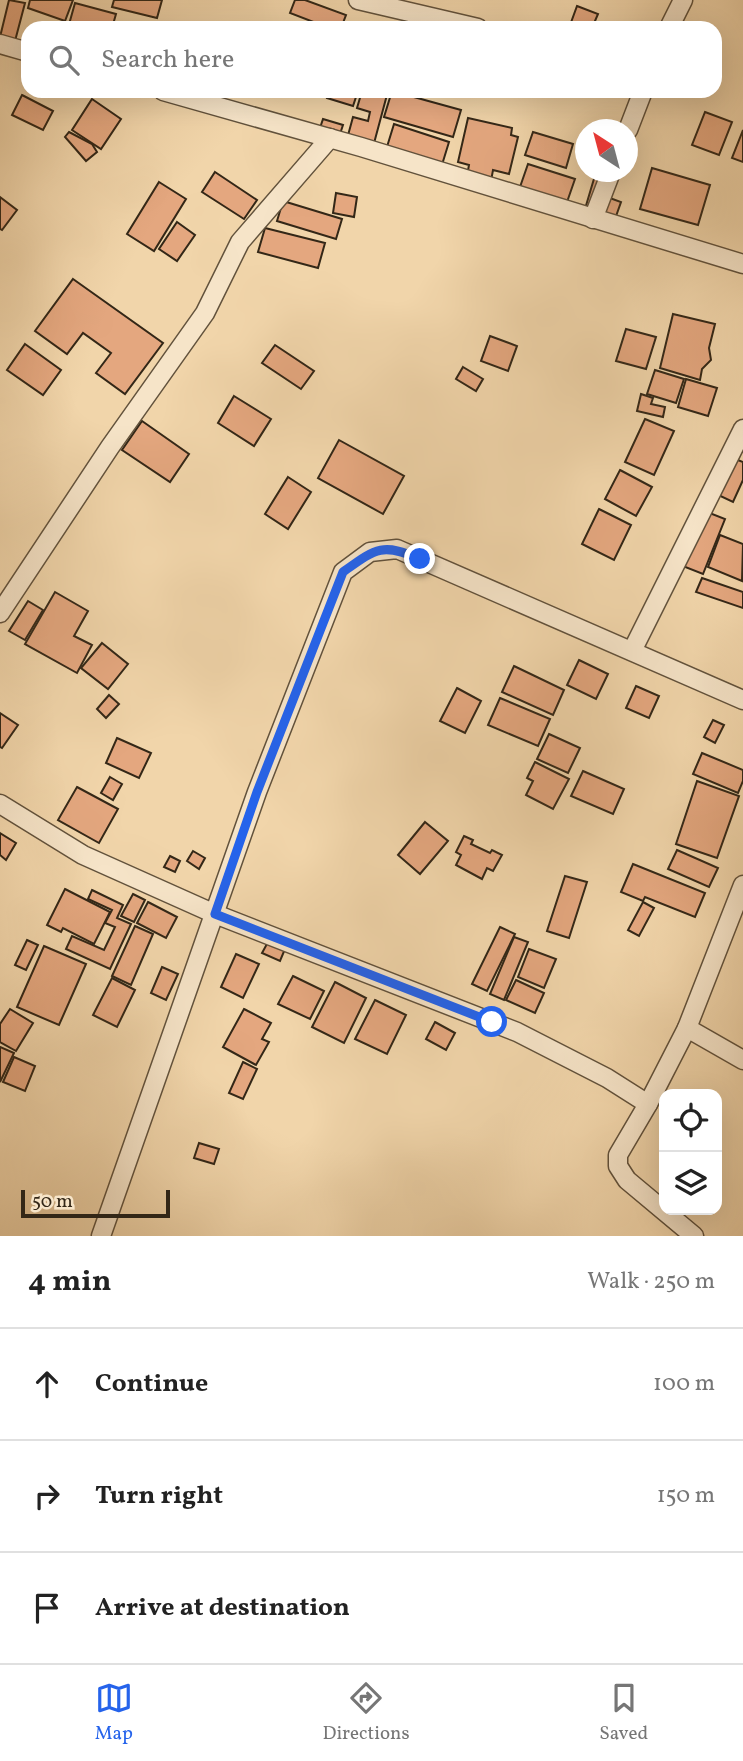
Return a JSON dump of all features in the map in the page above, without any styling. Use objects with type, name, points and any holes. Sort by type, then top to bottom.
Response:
[{"type":"street","points":[[358,0],[448,21]]},
{"type":"street","points":[[672,21],[683,0]]},
{"type":"street","points":[[0,44],[21,50]]},
{"type":"street","points":[[188,98],[330,138],[743,264]]},
{"type":"street","points":[[632,119],[640,98]]},
{"type":"street","points":[[0,613],[110,447],[205,313],[240,243],[330,138]]},
{"type":"street","points":[[593,219],[607,182]]},
{"type":"street","points":[[632,651],[743,429]]},
{"type":"street","points":[[101,1236],[257,792],[343,572],[370,552],[397,549],[743,700]]},
{"type":"street","points":[[0,804],[83,855],[215,914],[517,1032],[607,1078],[648,1104]]},
{"type":"street","points":[[694,1236],[627,1180],[618,1166],[618,1156],[687,1028],[743,885]]},
{"type":"street","points":[[687,1028],[743,1060]]},
{"type":"building","points":[[9,0],[25,3],[15,41],[0,37]]},
{"type":"building","points":[[30,0],[73,0],[65,21],[28,8]]},
{"type":"building","points":[[114,0],[162,0],[157,18],[112,7]]},
{"type":"building","points":[[295,0],[305,0],[346,15],[344,21],[311,21],[290,13]]},
{"type":"building","points":[[75,3],[116,14],[114,21],[70,21]]},
{"type":"building","points":[[577,6],[598,14],[595,21],[572,21]]},
{"type":"building","points":[[21,97],[53,111],[43,130],[12,115]]},
{"type":"building","points":[[327,98],[356,98],[353,106]]},
{"type":"building","points":[[360,98],[386,98],[373,147],[347,139],[353,117],[368,121],[370,112],[357,108]]},
{"type":"building","points":[[390,98],[417,98],[461,110],[453,137],[384,117]]},
{"type":"building","points":[[92,99],[121,119],[101,149],[72,130]]},
{"type":"building","points":[[705,112],[732,122],[719,155],[692,145]]},
{"type":"building","points":[[468,118],[512,128],[511,135],[518,137],[509,174],[493,170],[491,181],[467,176],[469,165],[458,162]]},
{"type":"building","points":[[323,119],[343,125],[339,137],[319,131]]},
{"type":"building","points":[[394,124],[449,142],[441,168],[386,150]]},
{"type":"building","points":[[743,130],[743,162],[732,158]]},
{"type":"building","points":[[69,132],[92,144],[97,152],[86,161],[65,137]]},
{"type":"building","points":[[533,132],[573,144],[566,168],[525,155]]},
{"type":"building","points":[[528,164],[575,179],[567,202],[520,187]]},
{"type":"building","points":[[652,168],[710,185],[698,225],[640,209]]},
{"type":"building","points":[[215,172],[257,200],[244,219],[202,192]]},
{"type":"building","points":[[159,182],[186,199],[154,251],[127,234]]},
{"type":"building","points":[[593,182],[609,182],[600,213],[585,209]]},
{"type":"building","points":[[336,193],[357,197],[354,217],[333,213]]},
{"type":"building","points":[[0,197],[17,210],[2,230],[0,229]]},
{"type":"building","points":[[607,197],[621,202],[615,219],[601,214]]},
{"type":"building","points":[[283,201],[342,219],[336,239],[277,221]]},
{"type":"building","points":[[177,222],[195,235],[177,261],[159,249]]},
{"type":"building","points":[[265,228],[325,243],[318,268],[258,252]]},
{"type":"building","points":[[73,279],[163,343],[125,394],[96,373],[111,353],[83,333],[67,354],[35,331]]},
{"type":"building","points":[[673,314],[715,324],[709,348],[711,360],[702,369],[700,380],[660,368]]},
{"type":"building","points":[[626,329],[656,337],[646,369],[616,361]]},
{"type":"building","points":[[490,336],[517,346],[508,371],[481,361]]},
{"type":"building","points":[[25,344],[61,370],[43,395],[7,370]]},
{"type":"building","points":[[275,345],[314,371],[301,389],[262,363]]},
{"type":"building","points":[[463,367],[483,379],[476,391],[456,379]]},
{"type":"building","points":[[655,370],[684,379],[676,403],[647,394]]},
{"type":"building","points":[[686,379],[717,388],[708,416],[678,407]]},
{"type":"building","points":[[641,394],[653,398],[651,404],[665,407],[663,417],[637,411]]},
{"type":"building","points":[[234,396],[271,419],[254,446],[218,423]]},
{"type":"building","points":[[645,419],[674,431],[654,475],[625,462]]},
{"type":"building","points":[[142,421],[189,454],[170,482],[122,450]]},
{"type":"building","points":[[339,440],[404,476],[383,514],[318,478]]},
{"type":"building","points":[[730,457],[743,462],[743,480],[733,502],[714,493]]},
{"type":"building","points":[[620,470],[652,487],[636,516],[605,499]]},
{"type":"building","points":[[288,477],[311,492],[288,529],[265,514]]},
{"type":"building","points":[[697,508],[725,519],[703,574],[675,563]]},
{"type":"building","points":[[599,509],[631,525],[614,560],[582,544]]},
{"type":"building","points":[[720,535],[743,544],[742,581],[708,567]]},
{"type":"building","points":[[702,578],[743,592],[743,608],[696,592]]},
{"type":"building","points":[[55,592],[88,611],[74,636],[92,645],[77,673],[25,644]]},
{"type":"building","points":[[28,601],[43,610],[25,640],[9,631]]},
{"type":"building","points":[[102,643],[128,664],[108,689],[81,668]]},
{"type":"building","points":[[579,660],[608,674],[596,699],[567,685]]},
{"type":"building","points":[[514,666],[564,690],[553,715],[502,692]]},
{"type":"building","points":[[636,686],[659,696],[649,718],[626,708]]},
{"type":"building","points":[[457,688],[481,701],[465,733],[440,721]]},
{"type":"building","points":[[109,695],[119,704],[106,718],[97,709]]},
{"type":"building","points":[[500,698],[550,719],[538,746],[488,725]]},
{"type":"building","points":[[0,713],[18,725],[2,748],[0,747]]},
{"type":"building","points":[[713,720],[724,725],[715,743],[704,737]]},
{"type":"building","points":[[549,734],[580,748],[568,773],[537,759]]},
{"type":"building","points":[[117,738],[151,753],[139,778],[106,763]]},
{"type":"building","points":[[702,753],[743,770],[743,781],[738,793],[693,774]]},
{"type":"building","points":[[535,762],[569,779],[553,809],[526,795],[533,781],[527,778]]},
{"type":"building","points":[[583,771],[624,789],[613,814],[571,796]]},
{"type":"building","points":[[110,777],[122,784],[113,800],[101,793]]},
{"type":"building","points":[[697,781],[739,796],[717,858],[676,844]]},
{"type":"building","points":[[77,787],[118,809],[99,843],[58,820]]},
{"type":"building","points":[[425,822],[448,841],[420,874],[398,855]]},
{"type":"building","points":[[0,833],[16,843],[6,860],[0,855]]},
{"type":"building","points":[[464,836],[473,840],[471,844],[490,853],[492,850],[502,855],[493,871],[487,868],[482,879],[456,865],[461,855],[456,852]]},
{"type":"building","points":[[677,850],[718,868],[709,887],[668,869]]},
{"type":"building","points":[[193,851],[205,858],[199,869],[187,861]]},
{"type":"building","points":[[170,856],[180,861],[175,872],[164,867]]},
{"type":"building","points":[[633,864],[705,893],[695,917],[645,897],[643,901],[621,892]]},
{"type":"building","points":[[565,876],[587,882],[569,938],[547,931]]},
{"type":"building","points":[[65,889],[110,912],[94,944],[63,928],[61,932],[47,925]]},
{"type":"building","points":[[92,890],[123,905],[117,918],[131,924],[110,969],[66,949],[72,936],[104,950],[115,927],[105,923],[112,910],[88,899]]},
{"type":"building","points":[[133,894],[145,900],[134,922],[121,916]]},
{"type":"building","points":[[148,902],[177,917],[166,938],[137,923]]},
{"type":"building","points":[[643,902],[654,908],[639,936],[628,930]]},
{"type":"building","points":[[135,926],[153,934],[131,985],[112,976]]},
{"type":"building","points":[[500,927],[515,934],[487,991],[472,984]]},
{"type":"building","points":[[514,937],[528,942],[504,1000],[490,994]]},
{"type":"building","points":[[27,940],[38,945],[26,970],[15,965]]},
{"type":"building","points":[[268,942],[285,949],[280,961],[262,953]]},
{"type":"building","points":[[44,946],[86,964],[59,1025],[17,1007]]},
{"type":"building","points":[[529,949],[556,959],[544,988],[518,977]]},
{"type":"building","points":[[236,954],[259,964],[243,998],[221,987]]},
{"type":"building","points":[[162,967],[178,974],[166,1000],[151,993]]},
{"type":"building","points":[[293,976],[324,991],[310,1019],[278,1004]]},
{"type":"building","points":[[112,978],[135,990],[117,1027],[93,1015]]},
{"type":"building","points":[[516,980],[544,993],[535,1013],[506,1000]]},
{"type":"building","points":[[335,982],[366,998],[344,1043],[312,1027]]},
{"type":"building","points":[[375,1000],[406,1015],[387,1054],[355,1039]]},
{"type":"building","points":[[10,1009],[33,1023],[16,1051],[0,1042],[0,1024]]},
{"type":"building","points":[[244,1009],[271,1023],[262,1039],[269,1042],[256,1065],[223,1047]]},
{"type":"building","points":[[435,1022],[455,1033],[446,1050],[426,1039]]},
{"type":"building","points":[[0,1047],[14,1053],[0,1082]]},
{"type":"building","points":[[14,1057],[35,1066],[25,1091],[3,1082]]},
{"type":"building","points":[[243,1062],[257,1069],[243,1099],[229,1093]]},
{"type":"building","points":[[199,1143],[219,1149],[214,1164],[194,1158]]},
{"type":"route","points":[[420,559],[397,549],[370,552],[343,572],[257,792],[215,914],[492,1022]]}]
